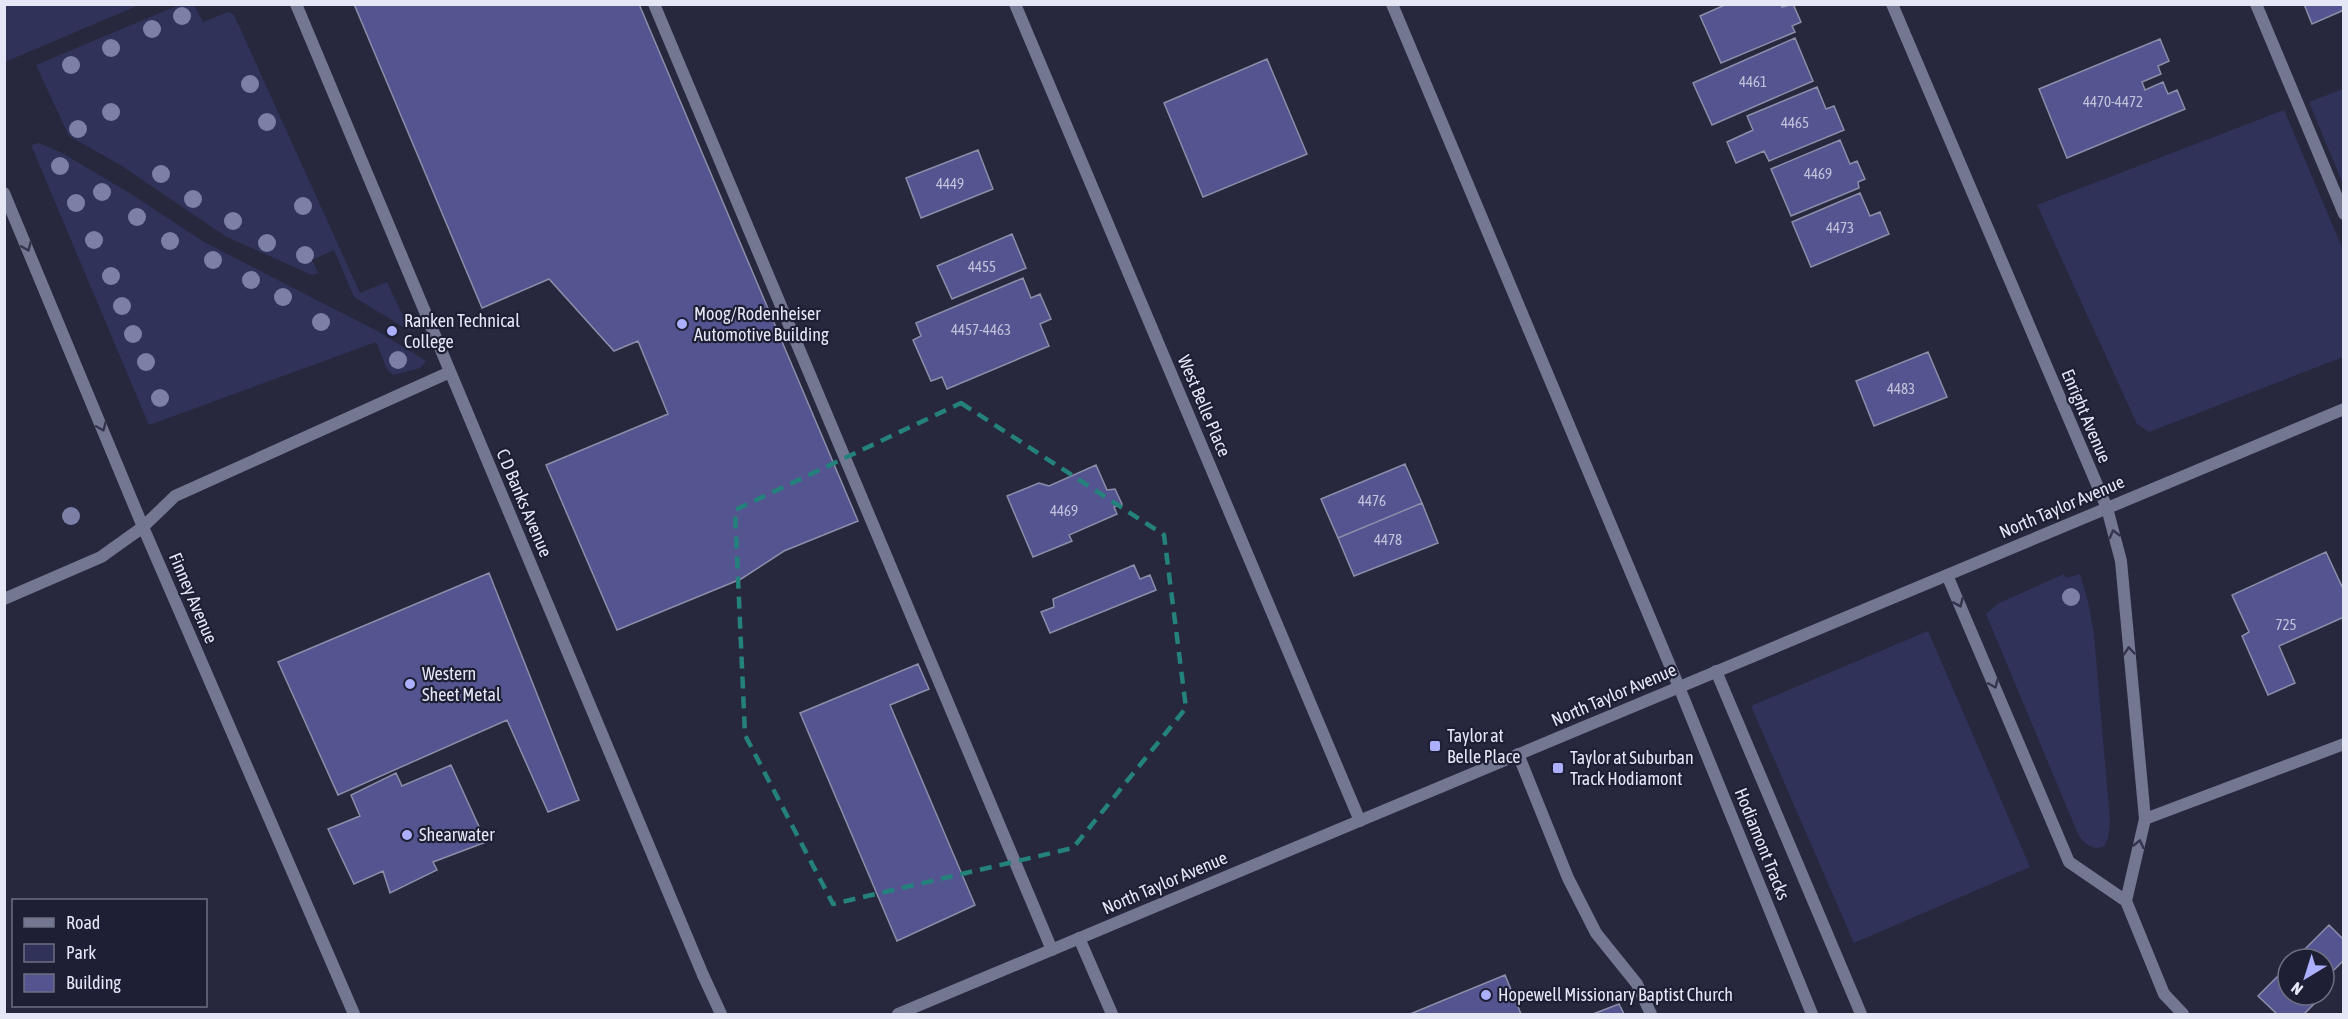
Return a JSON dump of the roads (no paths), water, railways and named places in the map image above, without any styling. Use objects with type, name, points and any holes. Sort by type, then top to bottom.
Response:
[{"type":"street","name":"C D Banks Avenue","points":[[296,4],[702,975],[721,1014]]},
{"type":"street","points":[[654,4],[1052,950]]},
{"type":"street","name":"West Belle Place","points":[[1015,4],[1360,821]]},
{"type":"street","name":"Hodiamont Tracks","points":[[1392,4],[1679,687],[1812,1014]]},
{"type":"street","name":"Enright Avenue","points":[[1892,4],[2107,508],[2121,561],[2145,819],[2126,901]]},
{"type":"street","points":[[2256,4],[2343,214]]},
{"type":"street","name":"Finney Avenue","points":[[4,193],[143,527],[354,1014]]},
{"type":"street","points":[[4,599],[101,557],[143,527],[175,496],[450,372]]},
{"type":"street","name":"North Taylor Avenue","points":[[898,1014],[2343,409]]},
{"type":"street","points":[[1947,575],[2070,862],[2126,901],[2164,994],[2183,1014]]},
{"type":"street","points":[[1716,671],[1862,1014]]},
{"type":"street","points":[[2145,819],[2343,744]]},
{"type":"street","points":[[1518,754],[1568,878],[1596,933],[1637,984],[1651,1014]]},
{"type":"street","points":[[1079,938],[1112,1014]]},
{"type":"place","name":"Moog/Rodenheiser Automotive Building","points":[[682,324]]},
{"type":"place","name":"Ranken Technical College","points":[[392,331]]},
{"type":"place","name":"Western Sheet Metal","points":[[410,684]]},
{"type":"place","name":"Taylor at Belle Place","points":[[1435,746]]},
{"type":"place","name":"Taylor at Suburban Track Hodiamont","points":[[1558,768]]},
{"type":"place","name":"Shearwater","points":[[407,835]]},
{"type":"place","name":"Hopewell Missionary Baptist Church","points":[[1486,995]]}]
